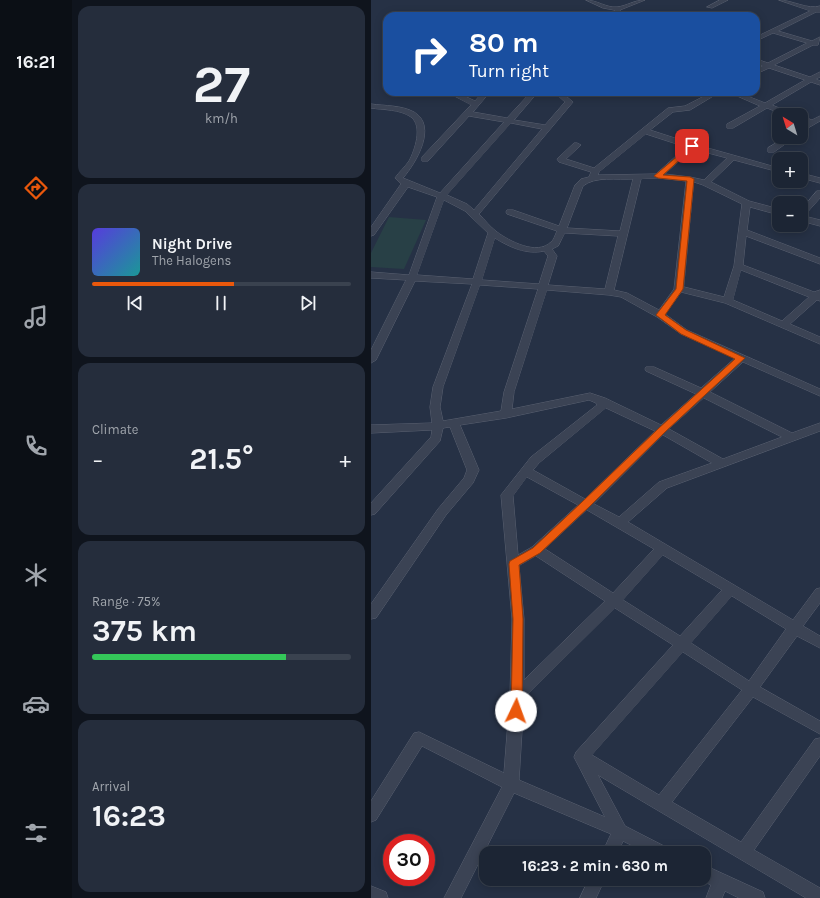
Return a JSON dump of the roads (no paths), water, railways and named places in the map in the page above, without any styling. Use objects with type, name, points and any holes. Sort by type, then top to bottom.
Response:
[{"type":"street","points":[[589,0],[620,12],[642,0]]},
{"type":"street","points":[[709,7],[725,0]]},
{"type":"street","points":[[782,0],[818,10]]},
{"type":"street","points":[[760,37],[818,10]]},
{"type":"street","points":[[772,31],[820,46]]},
{"type":"street","points":[[760,70],[820,39]]},
{"type":"street","points":[[760,62],[820,83]]},
{"type":"street","points":[[730,126],[820,74]]},
{"type":"street","points":[[458,96],[475,104]]},
{"type":"street","points":[[425,159],[483,96]]},
{"type":"street","points":[[371,360],[412,278],[441,197],[531,96]]},
{"type":"street","points":[[475,214],[569,102],[562,96]]},
{"type":"street","points":[[371,106],[404,111],[414,116],[419,121],[421,138],[414,159],[399,178],[406,183],[452,200],[475,214],[492,232],[518,246],[535,250],[546,248],[555,243],[579,185],[594,175],[671,110],[687,108],[710,96]]},
{"type":"street","points":[[742,96],[774,108]]},
{"type":"street","points":[[467,113],[547,128]]},
{"type":"street","points":[[808,126],[820,118]]},
{"type":"street","points":[[808,121],[812,123]]},
{"type":"street","points":[[645,131],[692,146],[772,168]]},
{"type":"street","points":[[658,176],[699,140]]},
{"type":"street","points":[[771,150],[780,144]]},
{"type":"street","points":[[577,145],[561,159],[594,175],[637,178],[658,176],[690,179],[706,183],[746,203],[772,210]]},
{"type":"street","points":[[706,183],[733,157]]},
{"type":"street","points":[[609,292],[637,178]]},
{"type":"street","points":[[808,178],[820,181]]},
{"type":"street","points":[[660,315],[679,289],[690,179]]},
{"type":"street","points":[[371,233],[406,183]]},
{"type":"street","points":[[808,208],[820,193]]},
{"type":"street","points":[[728,301],[738,266],[746,203]]},
{"type":"street","points":[[510,212],[561,230],[623,234]]},
{"type":"street","points":[[808,219],[820,223]]},
{"type":"street","points":[[742,231],[820,261]]},
{"type":"street","points":[[371,511],[436,438],[438,425],[435,407],[438,387],[477,282],[492,232]]},
{"type":"street","points":[[505,414],[509,392],[553,256],[546,248]]},
{"type":"street","points":[[738,266],[818,296],[783,325]]},
{"type":"street","points":[[371,275],[609,292],[624,296],[660,315],[683,332],[803,384],[820,393]]},
{"type":"street","points":[[679,289],[728,301],[820,341]]},
{"type":"street","points":[[514,564],[536,550],[586,505],[662,430],[741,358]]},
{"type":"street","points":[[650,369],[703,393],[791,437]]},
{"type":"street","points":[[371,429],[454,423],[590,396],[662,430],[722,463]]},
{"type":"street","points":[[452,898],[511,784],[517,696],[518,619],[507,495],[535,460],[602,406],[601,400]]},
{"type":"street","points":[[371,614],[442,512],[469,480],[473,470],[454,423]]},
{"type":"street","points":[[620,523],[663,485],[820,427]]},
{"type":"street","points":[[525,471],[620,523],[820,643]]},
{"type":"street","points":[[517,696],[614,601],[662,548]]},
{"type":"street","points":[[536,550],[751,689],[820,728]]},
{"type":"street","points":[[581,757],[730,590]]},
{"type":"street","points":[[661,804],[751,689],[794,627],[820,593]]},
{"type":"street","points":[[371,815],[419,738],[511,784],[649,846]]},
{"type":"street","points":[[743,852],[820,744]]},
{"type":"street","points":[[581,757],[820,897]]},
{"type":"street","points":[[581,757],[620,832]]},
{"type":"street","points":[[613,846],[620,832]]},
{"type":"street","points":[[711,877],[757,898]]},
{"type":"street","points":[[714,898],[720,882]]},
{"type":"street","points":[[588,898],[594,886]]},
{"type":"street","points":[[371,894],[380,898]]}]
